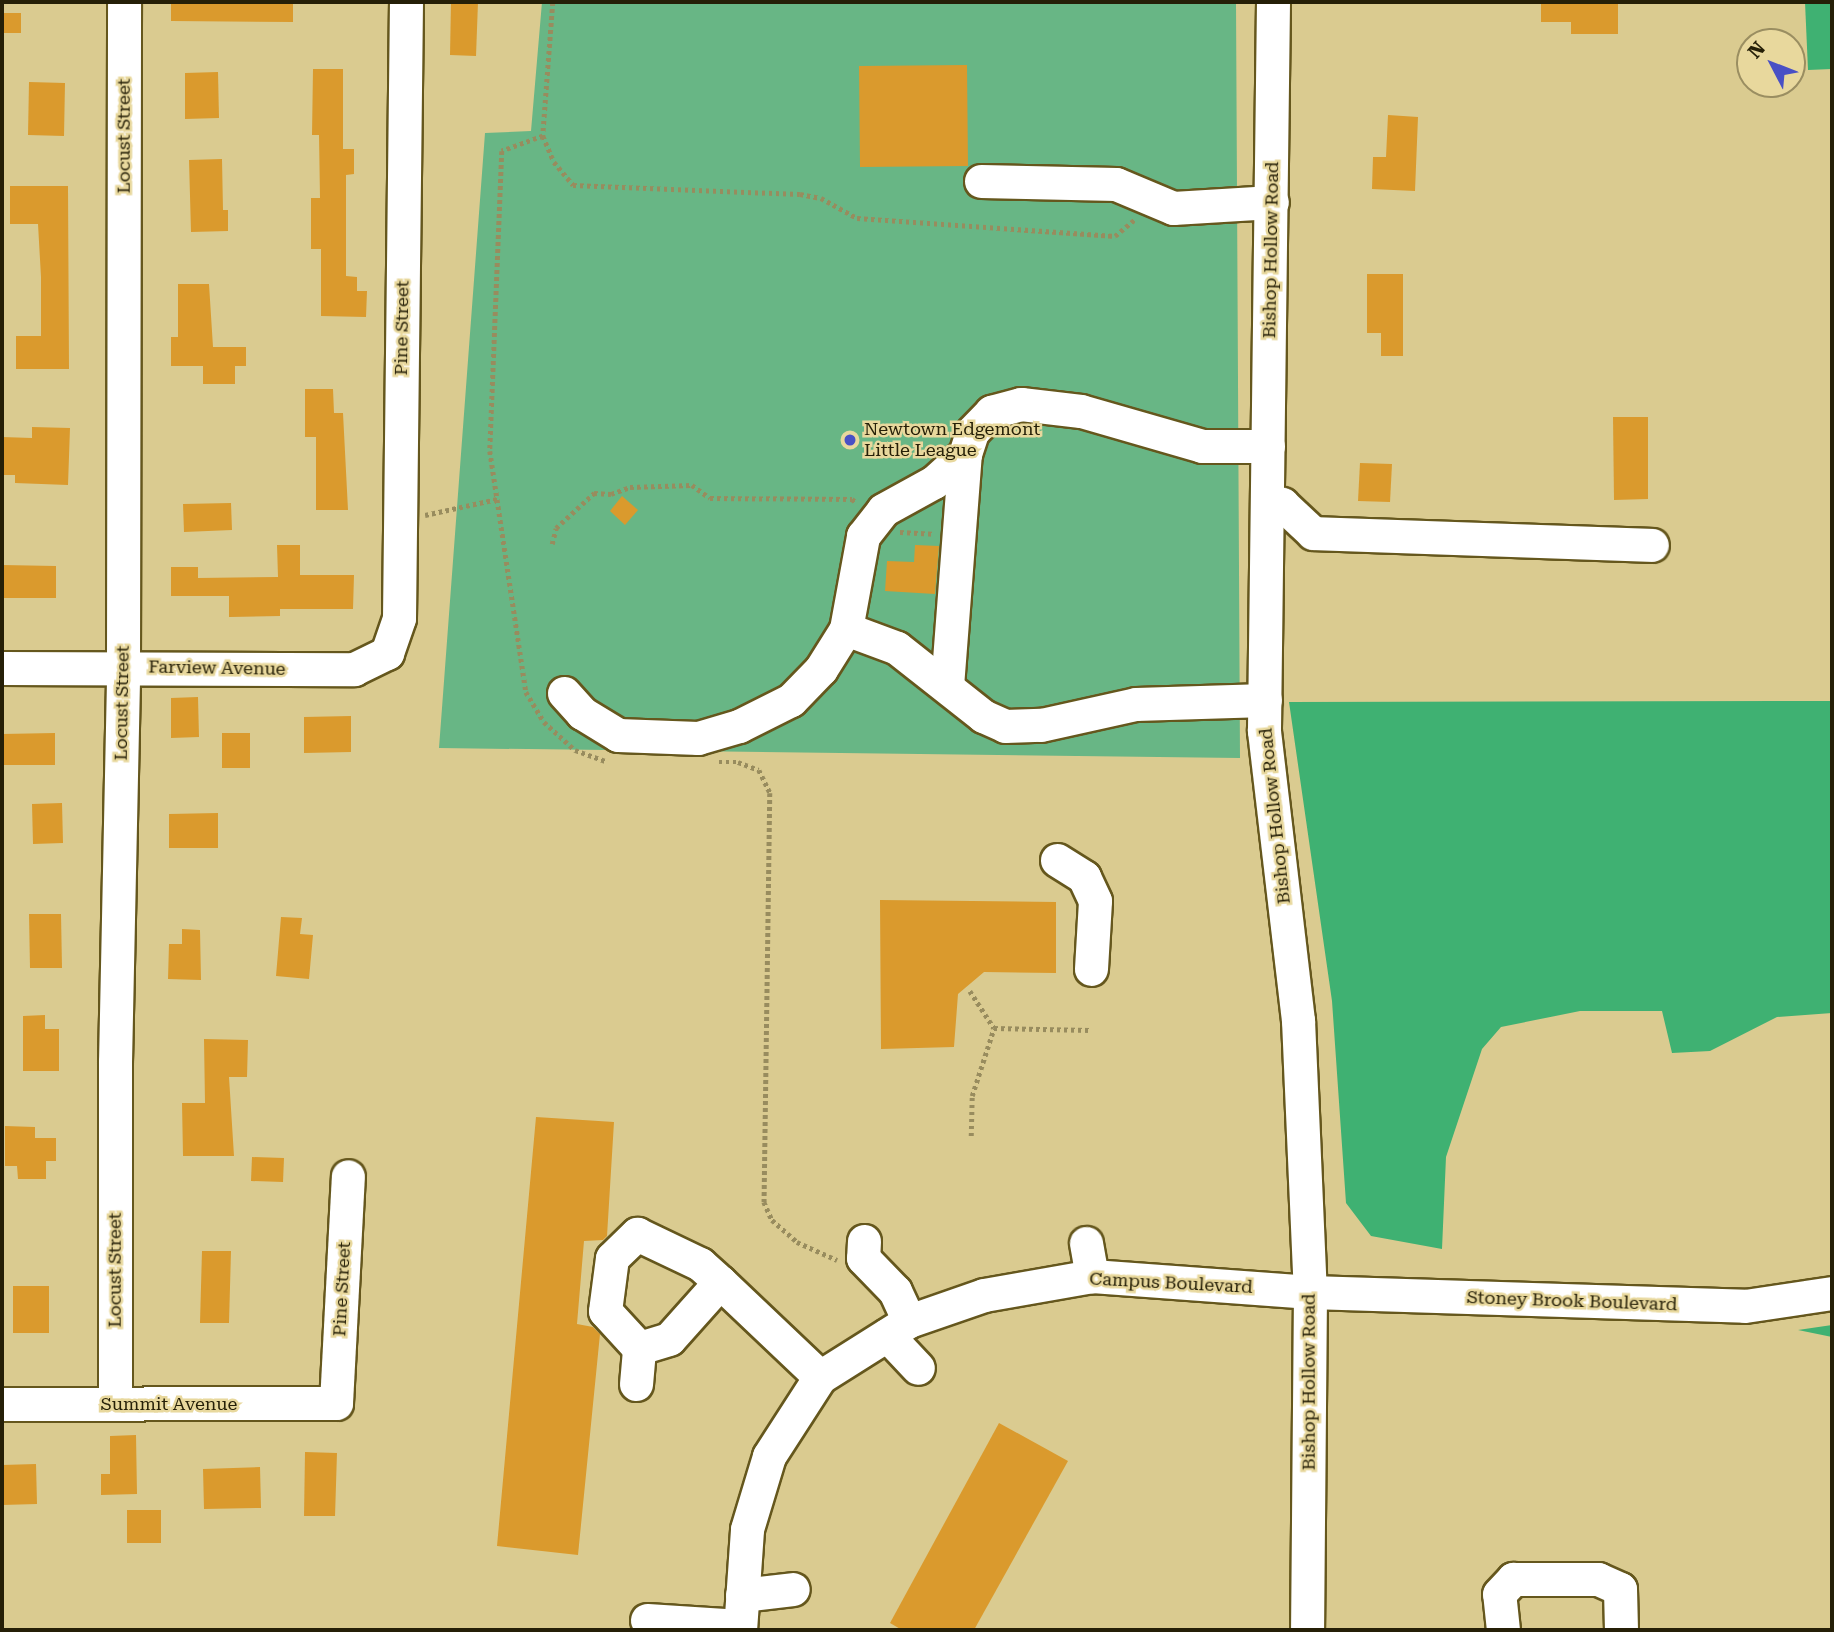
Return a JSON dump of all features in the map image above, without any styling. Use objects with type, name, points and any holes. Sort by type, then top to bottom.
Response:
[{"type":"street","name":"Locust Street","points":[[115,1405],[115,1062],[124,667],[124,2]]},
{"type":"street","name":"Pine Street","points":[[387,653],[399,618],[406,2]]},
{"type":"street","name":"Bishop Hollow Road","points":[[1273,2],[1265,701],[1298,1020],[1310,1292],[1307,1630]]},
{"type":"street","points":[[981,181],[1116,177],[1171,213],[1272,202]]},
{"type":"street","points":[[947,686],[965,454],[972,432],[992,412],[1021,404],[1081,411],[1202,446],[1268,446]]},
{"type":"street","points":[[564,693],[582,713],[618,735],[698,738],[739,726],[791,700],[821,669],[846,629],[863,536],[883,510],[934,482],[965,454]]},
{"type":"street","points":[[1268,500],[1282,504],[1313,533],[1652,545]]},
{"type":"street","points":[[846,629],[897,648],[983,716],[1005,726],[1041,724],[1136,704],[1265,701]]},
{"type":"street","name":"Farview Avenue","points":[[2,668],[354,668],[387,653]]},
{"type":"street","points":[[1057,860],[1084,877],[1094,901],[1091,969]]},
{"type":"street","name":"Pine Street","points":[[336,1403],[348,1176]]},
{"type":"street","points":[[636,1384],[639,1348],[605,1311],[612,1258],[637,1223],[711,1264],[820,1377]]},
{"type":"street","points":[[864,1241],[863,1258],[895,1291],[898,1328],[918,1368]]},
{"type":"street","points":[[1086,1244],[1092,1276]]},
{"type":"street","points":[[639,1348],[669,1339],[711,1264]]},
{"type":"street","name":"Campus Boulevard","points":[[741,1617],[747,1529],[769,1456],[820,1377],[898,1328],[984,1295],[1092,1276],[1310,1292]]},
{"type":"street","name":"Stoney Brook Boulevard","points":[[1310,1292],[1745,1307],[1832,1293]]},
{"type":"street","name":"Summit Avenue","points":[[2,1404],[336,1403]]},
{"type":"street","points":[[1503,1630],[1499,1594],[1513,1579],[1598,1578],[1620,1589],[1621,1630]]},
{"type":"street","points":[[647,1620],[741,1617],[793,1590]]},
{"type":"path","points":[[553,2],[543,136],[554,162],[573,185],[800,194],[821,198],[857,218],[1115,236],[1171,213]]},
{"type":"path","points":[[552,544],[556,528],[594,493],[611,494],[631,487],[692,485],[710,498],[852,499],[888,531],[959,535]]},
{"type":"path","points":[[399,515],[433,515],[497,499]]},
{"type":"path","points":[[970,991],[994,1028]]},
{"type":"path","points":[[994,1028],[1090,1030]]},
{"type":"path","points":[[971,1136],[972,1096],[994,1028]]},
{"type":"green space","name":"Newtown Edgemont Little League","points":[[542,2],[1236,2],[1240,758],[439,748],[485,133],[531,131]]},
{"type":"green space","points":[[1805,2],[1832,2],[1832,69],[1808,70]]},
{"type":"green space","points":[[1832,701],[1832,1013],[1777,1017],[1710,1051],[1672,1053],[1662,1011],[1580,1011],[1501,1027],[1482,1049],[1446,1157],[1442,1249],[1371,1236],[1346,1203],[1332,1001],[1289,702]]},
{"type":"green space","points":[[1832,1325],[1832,1337],[1798,1330]]},
{"type":"building","points":[[171,2],[293,2],[293,22],[171,21]]},
{"type":"building","points":[[451,2],[478,2],[476,56],[450,55]]},
{"type":"building","points":[[1541,2],[1618,2],[1618,34],[1571,34],[1571,22],[1541,22]]},
{"type":"building","points":[[2,13],[21,13],[21,33],[2,33]]},
{"type":"building","points":[[967,65],[968,166],[860,167],[859,66]]},
{"type":"building","points":[[313,69],[343,69],[343,149],[354,149],[354,174],[346,175],[346,276],[357,277],[357,291],[367,291],[366,317],[321,316],[321,249],[311,249],[311,198],[320,198],[319,135],[312,135]]},
{"type":"building","points":[[218,72],[219,118],[185,119],[185,73]]},
{"type":"building","points":[[29,82],[65,83],[64,136],[28,135]]},
{"type":"building","points":[[1388,115],[1418,117],[1415,191],[1372,189],[1373,157],[1386,157]]},
{"type":"building","points":[[222,159],[223,210],[228,210],[228,231],[191,232],[189,160]]},
{"type":"building","points":[[10,186],[68,186],[69,369],[16,369],[16,336],[41,336],[41,277],[38,224],[10,224]]},
{"type":"building","points":[[1367,274],[1403,274],[1403,356],[1381,356],[1381,333],[1367,333]]},
{"type":"building","points":[[178,284],[209,284],[213,347],[246,347],[246,366],[235,366],[235,384],[203,384],[203,366],[171,366],[171,337],[178,337]]},
{"type":"building","points":[[305,389],[333,389],[334,413],[343,413],[348,510],[316,510],[316,437],[305,437]]},
{"type":"building","points":[[1613,417],[1648,417],[1648,499],[1614,500]]},
{"type":"building","points":[[32,427],[70,428],[68,485],[15,483],[15,475],[2,475],[2,437],[32,438]]},
{"type":"building","points":[[1360,463],[1392,464],[1390,502],[1358,501]]},
{"type":"building","points":[[622,496],[638,510],[625,525],[610,511]]},
{"type":"building","points":[[231,503],[232,530],[184,532],[183,504]]},
{"type":"building","points":[[277,545],[300,545],[300,575],[354,575],[353,609],[280,609],[280,616],[229,617],[229,596],[171,596],[171,567],[198,567],[198,578],[278,577]]},
{"type":"building","points":[[915,545],[939,546],[935,594],[885,591],[887,561],[914,562]]},
{"type":"building","points":[[2,565],[56,566],[56,598],[2,598]]},
{"type":"building","points":[[198,697],[199,737],[171,738],[171,698]]},
{"type":"building","points":[[351,716],[351,752],[304,753],[304,717]]},
{"type":"building","points":[[55,733],[55,765],[2,765],[2,734]]},
{"type":"building","points":[[222,733],[250,733],[250,768],[222,768]]},
{"type":"building","points":[[62,803],[63,843],[33,844],[32,804]]},
{"type":"building","points":[[218,813],[218,848],[169,848],[169,814]]},
{"type":"building","points":[[880,900],[1056,902],[1056,973],[984,972],[958,994],[954,1047],[881,1049]]},
{"type":"building","points":[[29,914],[61,914],[62,968],[30,968]]},
{"type":"building","points":[[281,917],[302,918],[300,934],[313,935],[309,979],[276,976]]},
{"type":"building","points":[[182,929],[200,930],[201,980],[168,979],[169,944],[182,944]]},
{"type":"building","points":[[45,1015],[45,1029],[59,1029],[59,1071],[23,1071],[23,1016]]},
{"type":"building","points":[[204,1039],[248,1040],[247,1077],[229,1077],[234,1156],[183,1156],[182,1103],[205,1103]]},
{"type":"building","points":[[536,1117],[614,1122],[607,1236],[603,1240],[584,1241],[577,1324],[593,1327],[600,1334],[578,1555],[497,1546]]},
{"type":"building","points":[[5,1126],[35,1127],[35,1138],[56,1138],[56,1161],[46,1161],[46,1179],[18,1179],[17,1166],[5,1166]]},
{"type":"building","points":[[252,1157],[284,1158],[283,1182],[251,1181]]},
{"type":"building","points":[[202,1251],[231,1251],[229,1323],[200,1323]]},
{"type":"building","points":[[13,1286],[49,1286],[49,1333],[13,1333]]},
{"type":"building","points":[[999,1423],[1068,1461],[974,1630],[902,1630],[890,1623]]},
{"type":"building","points":[[136,1435],[137,1494],[101,1495],[101,1474],[110,1474],[110,1436]]},
{"type":"building","points":[[305,1452],[337,1453],[335,1516],[304,1516]]},
{"type":"building","points":[[36,1464],[37,1504],[2,1505],[2,1465]]},
{"type":"building","points":[[260,1467],[261,1508],[204,1509],[203,1469]]},
{"type":"building","points":[[127,1510],[161,1510],[161,1543],[127,1543]]},
{"type":"place","name":"Newtown Edgemont Little League","points":[[850,440]]}]
